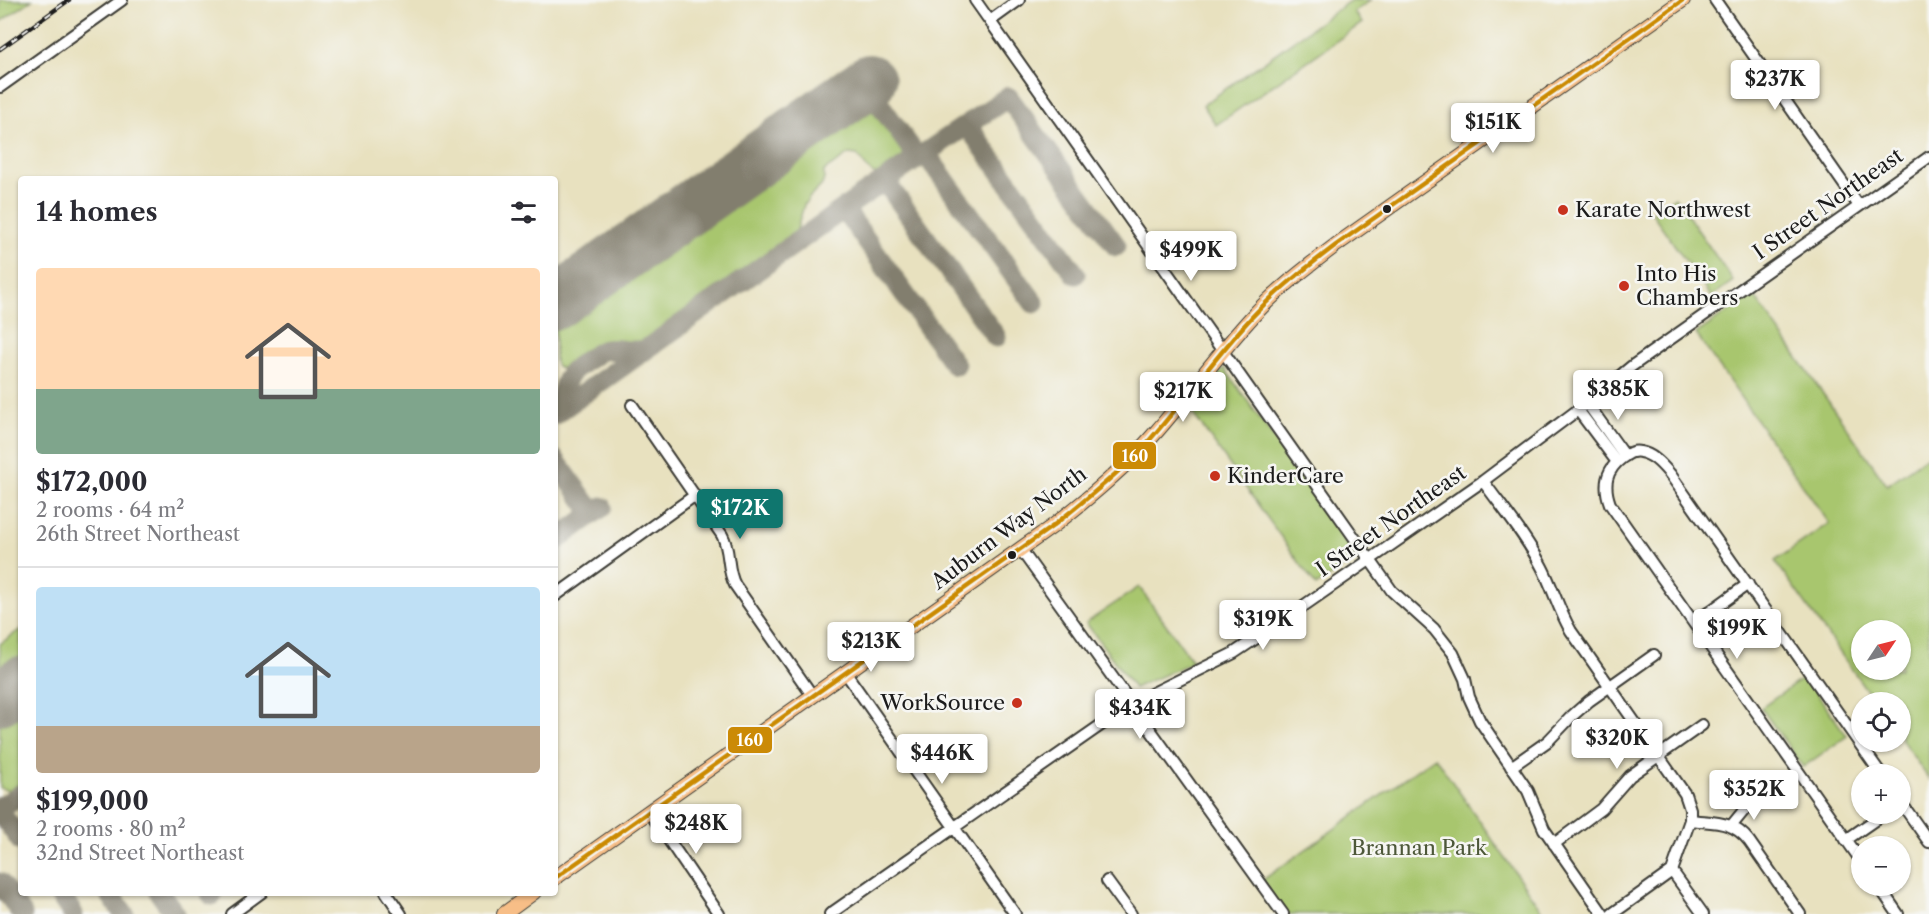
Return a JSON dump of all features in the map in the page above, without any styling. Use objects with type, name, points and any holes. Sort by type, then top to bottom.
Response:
[{"type":"main road","name":"Auburn Way North","points":[[558,876],[1021,550],[1083,502],[1124,466],[1157,431],[1222,351],[1264,304],[1308,267],[1683,0]]},
{"type":"main road","points":[[504,914],[529,896]]},
{"type":"street","points":[[0,87],[122,0]]},
{"type":"street","points":[[975,0],[1392,591],[1434,629],[1453,652],[1465,679],[1476,715],[1528,791],[1544,829],[1603,914]]},
{"type":"street","points":[[990,21],[1019,0]]},
{"type":"street","points":[[1715,0],[1859,206]]},
{"type":"street","name":"I Street Northeast","points":[[830,914],[1132,704],[1233,653],[1370,560],[1483,481],[1578,410],[1632,366],[1929,157]]},
{"type":"street","points":[[1587,403],[1621,459]]},
{"type":"street","points":[[632,405],[726,542],[728,568],[735,585],[812,695]]},
{"type":"street","points":[[1578,410],[1621,459]]},
{"type":"street","points":[[1851,847],[1610,504],[1607,474],[1621,459],[1631,452],[1642,452],[1662,465],[1874,764]]},
{"type":"street","points":[[1483,481],[1542,567],[1564,620],[1687,797],[1690,820],[1672,871],[1612,914]]},
{"type":"street","points":[[558,594],[694,496]]},
{"type":"street","points":[[1021,550],[1283,914]]},
{"type":"street","points":[[1694,623],[1748,584]]},
{"type":"street","points":[[1511,767],[1541,747],[1572,716],[1654,655]]},
{"type":"street","points":[[845,672],[1015,914]]},
{"type":"street","points":[[1554,844],[1601,809],[1630,776],[1702,725]]},
{"type":"street","points":[[1732,825],[1754,798]]},
{"type":"street","points":[[649,811],[719,914]]},
{"type":"street","points":[[1911,816],[1929,842]]},
{"type":"street","points":[[1690,820],[1732,825],[1740,830],[1800,914]]},
{"type":"street","points":[[1846,840],[1869,824]]},
{"type":"street","points":[[1672,871],[1703,914]]},
{"type":"street","points":[[1107,881],[1128,913]]},
{"type":"street","points":[[232,914],[257,896]]},
{"type":"street","points":[[389,896],[401,914]]},
{"type":"street","points":[[1886,896],[1898,914]]},
{"type":"green space","points":[[0,0],[32,0],[0,22]]},
{"type":"green space","points":[[1351,0],[1371,0],[1354,12],[1362,23],[1216,125],[1203,105]]},
{"type":"green space","points":[[870,100],[888,119],[909,159],[901,167],[881,176],[868,169],[857,155],[849,154],[824,171],[822,185],[804,205],[795,236],[646,343],[636,346],[604,344],[564,370],[558,367],[558,322],[779,162]]},
{"type":"green space","points":[[1675,197],[1733,281],[1711,297],[1652,213]]},
{"type":"green space","points":[[1753,294],[1887,485],[1929,455],[1929,779],[1910,752],[1911,692],[1868,692],[1859,680],[1911,680],[1911,620],[1851,620],[1851,668],[1775,561],[1829,523],[1696,334]]},
{"type":"green space","points":[[1224,368],[1358,556],[1316,586],[1189,408]]},
{"type":"green space","points":[[1139,587],[1193,662],[1134,688],[1086,623]]},
{"type":"green space","points":[[18,631],[18,669],[0,681],[0,644]]},
{"type":"green space","points":[[1805,677],[1847,736],[1803,767],[1761,708]]},
{"type":"green space","points":[[18,705],[18,787],[10,791],[0,788],[0,718]]},
{"type":"green space","name":"Brannan Park","points":[[1435,757],[1544,914],[1283,914],[1260,882]]},
{"type":"taxiway","points":[[865,84],[918,158]]},
{"type":"taxiway","points":[[558,412],[856,200],[1008,97],[1116,246]]},
{"type":"taxiway","points":[[967,125],[1075,274]]},
{"type":"taxiway","points":[[925,153],[1034,303]]},
{"type":"taxiway","points":[[885,181],[996,337]]},
{"type":"taxiway","points":[[844,209],[955,365]]},
{"type":"taxiway","points":[[558,408],[570,374],[588,359],[605,350],[642,351],[647,349]]},
{"type":"taxiway","points":[[558,464],[593,513]]},
{"type":"taxiway","points":[[558,539],[602,507]]},
{"type":"taxiway","points":[[0,808],[18,796]]},
{"type":"taxiway","points":[[0,812],[18,837]]},
{"type":"taxiway","points":[[0,883],[22,914]]},
{"type":"taxiway","points":[[61,896],[73,914]]},
{"type":"taxiway","points":[[112,896],[124,914]]},
{"type":"taxiway","points":[[162,896],[175,914]]},
{"type":"runway","points":[[558,301],[869,81]]},
{"type":"runway","points":[[0,698],[18,685]]},
{"type":"railway","points":[[0,49],[69,0]]},
{"type":"transit line","name":"160","points":[[558,876],[1053,526],[1101,487],[1135,455],[1160,428],[1238,332],[1292,279],[1336,245],[1683,0]]},
{"type":"place","name":"Karate Northwest","points":[[1563,210]]},
{"type":"place","name":"Into His Chambers","points":[[1624,286]]},
{"type":"place","name":"KinderCare","points":[[1215,476]]},
{"type":"place","name":"WorkSource","points":[[1017,703]]}]
